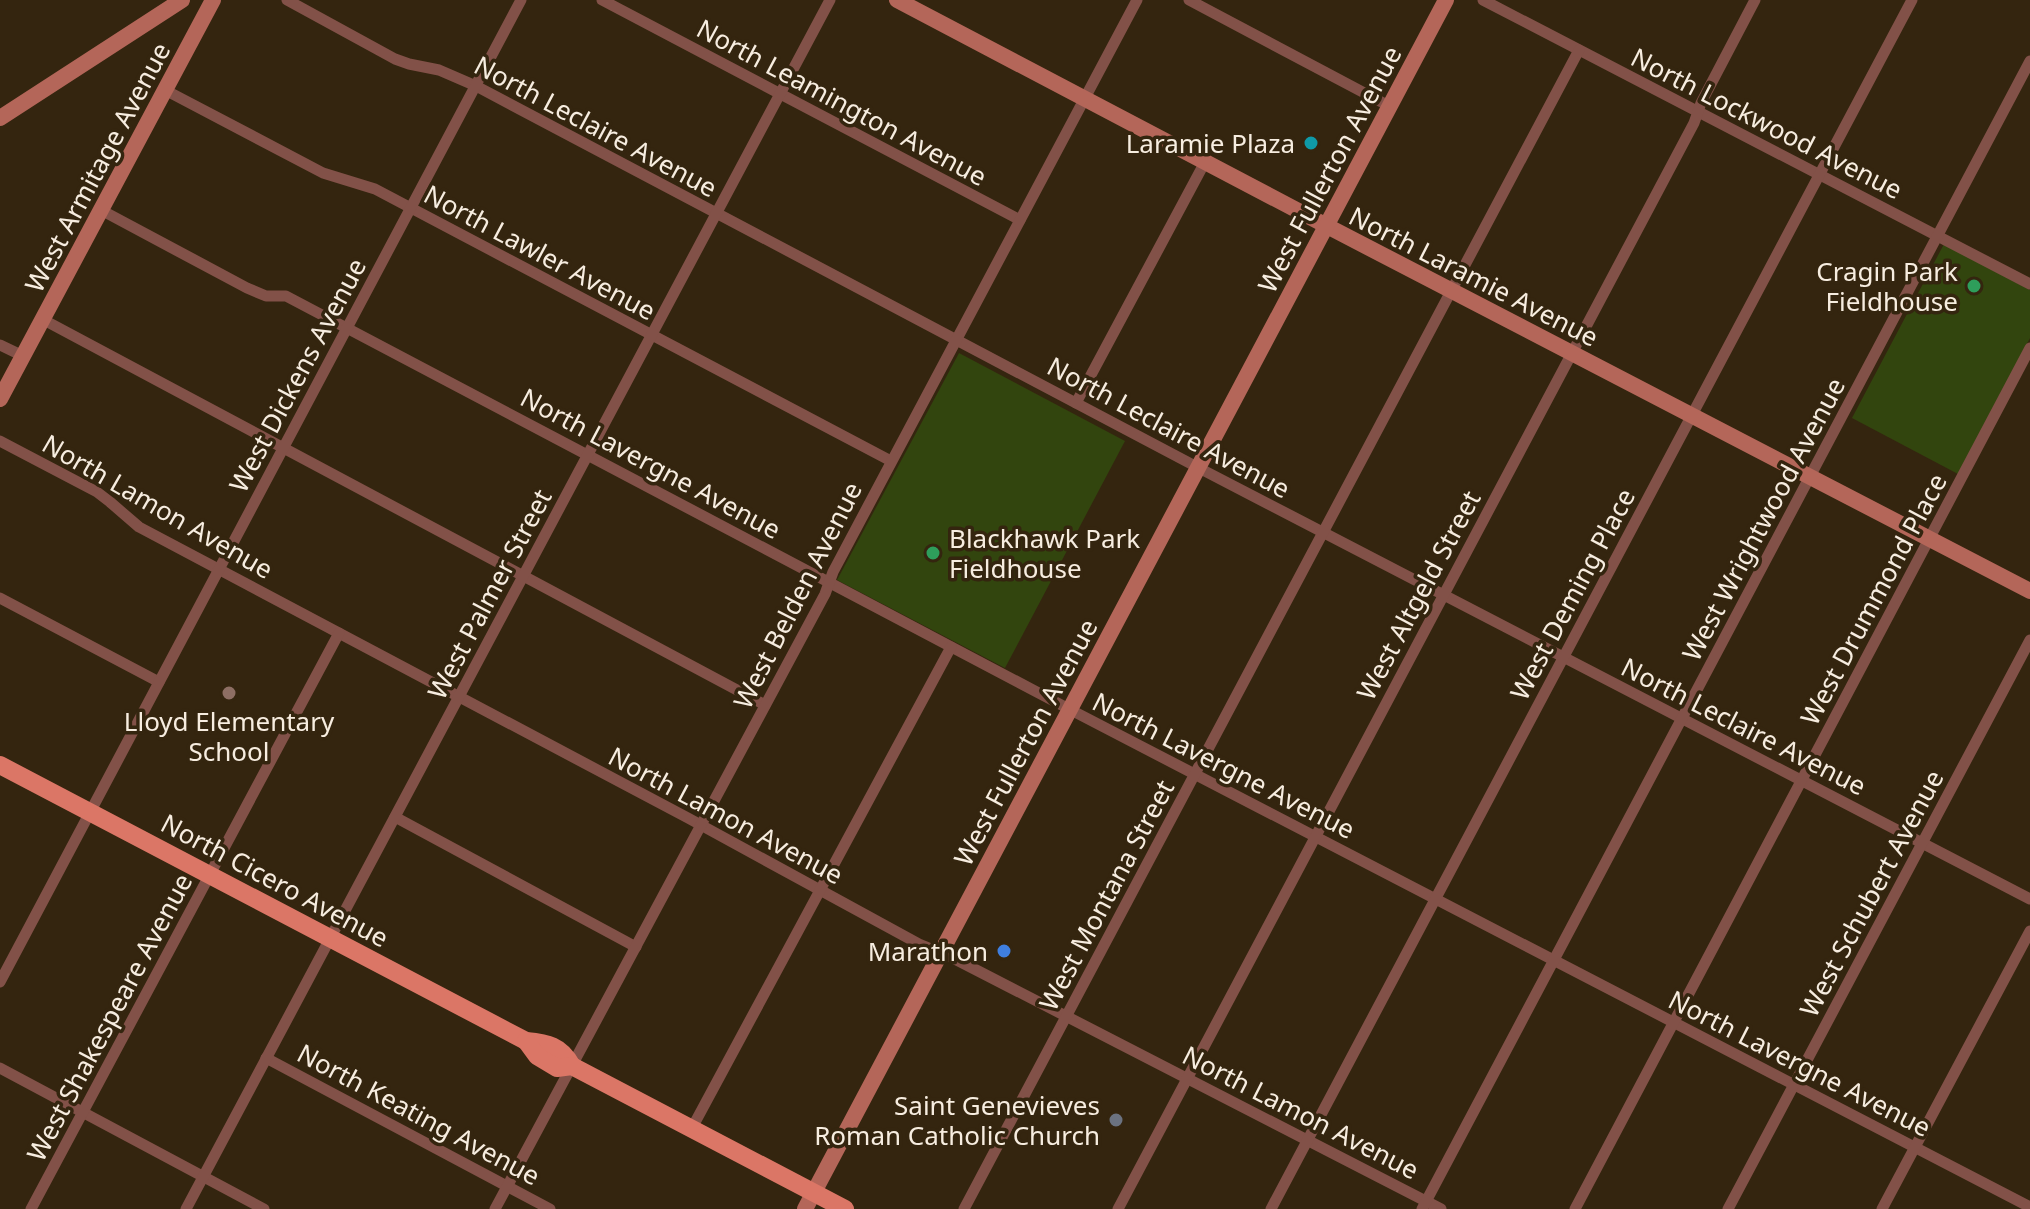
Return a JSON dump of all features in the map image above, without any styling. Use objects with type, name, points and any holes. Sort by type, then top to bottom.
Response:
[{"type":"main road","name":"West Armitage Avenue","points":[[0,399],[213,0]]},
{"type":"main road","name":"North Laramie Avenue","points":[[897,0],[2030,591]]},
{"type":"main road","name":"West Fullerton Avenue","points":[[809,1201],[1446,0]]},
{"type":"main road","points":[[0,118],[176,1],[200,25]]},
{"type":"main road","name":"North Cicero Avenue","points":[[0,765],[526,1041],[537,1056],[557,1068],[572,1066],[692,1128],[809,1201],[845,1209]]},
{"type":"street","name":"North Leclaire Avenue","points":[[287,0],[395,59],[439,70],[476,86],[1197,467],[2030,899]]},
{"type":"street","name":"West Dickens Avenue","points":[[0,982],[521,0]]},
{"type":"street","name":"North Leamington Avenue","points":[[602,0],[1020,220]]},
{"type":"street","name":"West Palmer Street","points":[[186,1209],[830,0]]},
{"type":"street","name":"West Belden Avenue","points":[[495,1209],[825,594],[891,461],[1137,0]]},
{"type":"street","points":[[1189,0],[1389,106]]},
{"type":"street","name":"North Lockwood Avenue","points":[[1483,0],[2030,284]]},
{"type":"street","name":"West Altgeld Street","points":[[1118,1209],[1694,123],[1755,0]]},
{"type":"street","name":"West Deming Place","points":[[1271,1209],[1912,0]]},
{"type":"street","name":"West Montana Street","points":[[964,1209],[1579,50]]},
{"type":"street","name":"West Wrightwood Avenue","points":[[1424,1205],[2030,61]]},
{"type":"street","name":"North Lawler Avenue","points":[[165,90],[310,167],[375,189],[891,461]]},
{"type":"street","points":[[1076,403],[1205,162]]},
{"type":"street","name":"North Lavergne Avenue","points":[[101,210],[247,288],[266,296],[286,296],[1069,709],[2030,1207]]},
{"type":"street","points":[[42,319],[765,705]]},
{"type":"street","points":[[0,345],[23,356]]},
{"type":"street","name":"West Drummond Place","points":[[1575,1209],[2030,348]]},
{"type":"street","name":"North Lamon Avenue","points":[[0,441],[97,492],[139,527],[919,944],[941,952],[1308,1140],[1424,1205],[1441,1209]]},
{"type":"street","points":[[0,598],[159,682]]},
{"type":"street","name":"West Shakespeare Avenue","points":[[31,1209],[339,633]]},
{"type":"street","name":"West Schubert Avenue","points":[[1728,1209],[2030,640]]},
{"type":"street","points":[[692,1128],[951,647]]},
{"type":"street","points":[[395,817],[636,947]]},
{"type":"street","points":[[1882,1209],[2030,931]]},
{"type":"street","name":"North Keating Avenue","points":[[266,1058],[550,1209]]},
{"type":"street","points":[[0,1068],[264,1209]]},
{"type":"green space","points":[[1944,244],[2030,290],[2030,338],[1958,474],[1852,418]]},
{"type":"green space","points":[[959,353],[1125,441],[1005,668],[837,580]]},
{"type":"place","name":"Laramie Plaza","points":[[1311,143]]},
{"type":"place","name":"Cragin Park Fieldhouse","points":[[1974,286]]},
{"type":"place","name":"Blackhawk Park Fieldhouse","points":[[933,553]]},
{"type":"place","name":"Lloyd Elementary School","points":[[229,693]]},
{"type":"place","name":"Marathon","points":[[1004,951]]},
{"type":"place","name":"Saint Genevieves Roman Catholic Church","points":[[1116,1120]]}]
